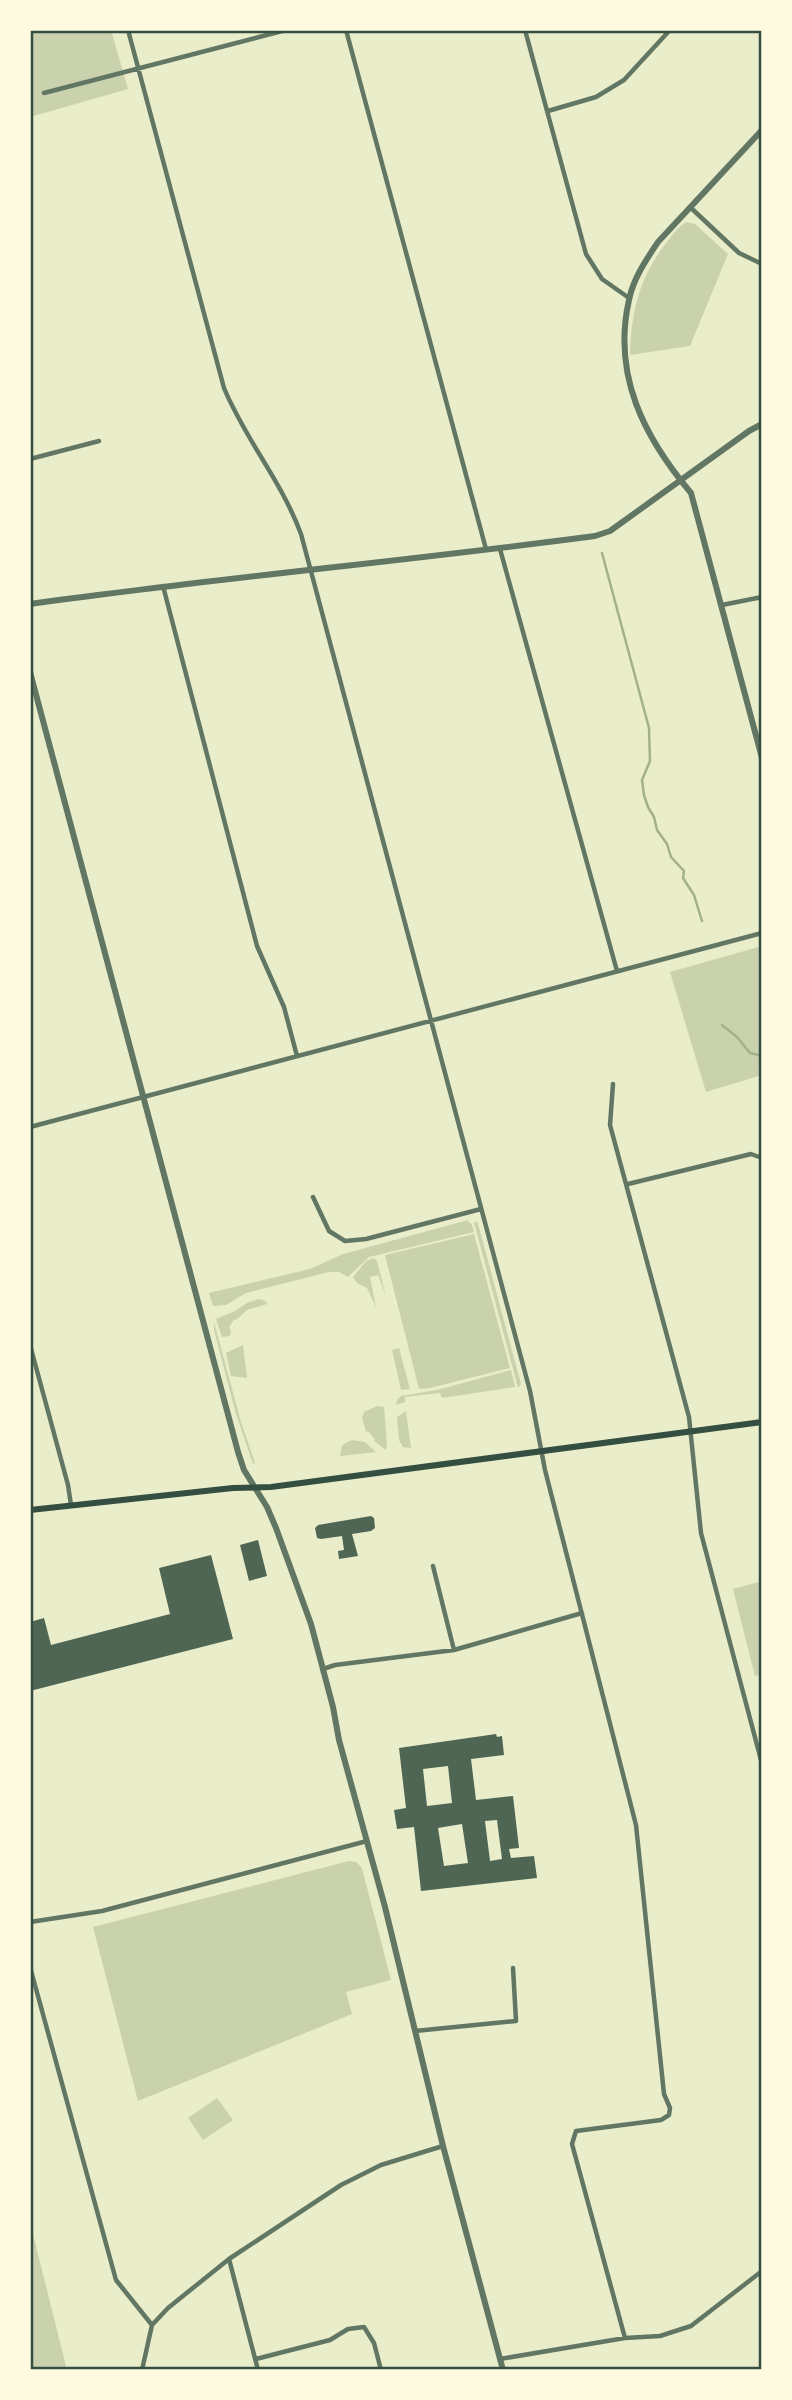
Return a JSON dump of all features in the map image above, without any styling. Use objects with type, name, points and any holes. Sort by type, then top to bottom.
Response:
[{"type":"main road","points":[[30,1510],[254,1488],[762,1422]]},
{"type":"street","points":[[128,30],[224,388],[233,410],[294,513],[311,570],[530,1391],[541,1451],[636,1825],[664,2094],[670,2108],[669,2115],[661,2120],[576,2131],[572,2144],[625,2338]]},
{"type":"street","points":[[44,93],[286,30]]},
{"type":"street","points":[[346,30],[486,550]]},
{"type":"street","points":[[525,30],[586,254],[602,279],[629,298]]},
{"type":"street","points":[[548,111],[596,97],[624,80],[670,30]]},
{"type":"street","points":[[762,130],[658,242],[641,270],[629,298],[623,349],[631,386],[649,434],[691,493],[762,758]]},
{"type":"street","points":[[690,207],[739,253],[762,264]]},
{"type":"street","points":[[30,604],[163,585],[500,549],[595,536],[610,531],[762,424]]},
{"type":"street","points":[[30,459],[99,441]]},
{"type":"street","points":[[500,549],[617,971]]},
{"type":"street","points":[[163,585],[257,946],[284,1007],[298,1056]]},
{"type":"street","points":[[722,605],[762,597]]},
{"type":"street","points":[[30,672],[238,1452],[244,1470],[267,1507],[311,1624],[443,2146],[503,2370]]},
{"type":"street","points":[[30,1127],[762,933]]},
{"type":"street","points":[[613,1084],[610,1125],[689,1417],[701,1533],[762,1764]]},
{"type":"street","points":[[628,1184],[751,1154],[762,1158]]},
{"type":"street","points":[[313,1197],[329,1231],[345,1241],[366,1239],[481,1209]]},
{"type":"street","points":[[30,1345],[71,1505]]},
{"type":"street","points":[[433,1566],[454,1650]]},
{"type":"street","points":[[323,1669],[335,1665],[454,1650],[582,1613]]},
{"type":"street","points":[[30,1922],[102,1911],[368,1841]]},
{"type":"street","points":[[30,1966],[116,2280],[152,2325]]},
{"type":"street","points":[[415,2031],[516,2021],[513,1968]]},
{"type":"street","points":[[142,2370],[152,2325],[168,2308],[229,2259],[341,2185],[382,2165],[443,2146]]},
{"type":"street","points":[[229,2259],[258,2370]]},
{"type":"street","points":[[500,2359],[625,2338],[660,2336],[691,2326],[762,2271]]},
{"type":"street","points":[[256,2359],[330,2340],[348,2329],[364,2327],[374,2343],[381,2370]]},
{"type":"green space","points":[[30,30],[111,30],[128,89],[30,117]]},
{"type":"green space","points":[[686,222],[695,224],[728,254],[690,346],[630,355],[632,324],[644,281],[658,255]]},
{"type":"green space","points":[[762,946],[762,1075],[706,1092],[670,972]]},
{"type":"green space","points":[[468,1220],[474,1232],[369,1257],[348,1277],[339,1272],[329,1272],[246,1293],[226,1305],[213,1306],[209,1293],[310,1269],[343,1254]]},
{"type":"green space","points":[[474,1222],[477,1222],[480,1231],[521,1384],[518,1388]]},
{"type":"green space","points":[[474,1234],[510,1368],[419,1389],[385,1255]]},
{"type":"green space","points":[[374,1258],[386,1296],[378,1275],[370,1277],[376,1307],[367,1288],[357,1283],[353,1277],[366,1261]]},
{"type":"green space","points":[[258,1299],[266,1301],[267,1304],[247,1310],[234,1319],[229,1328],[230,1336],[222,1337],[216,1319]]},
{"type":"green space","points":[[214,1322],[255,1463],[253,1464],[236,1414]]},
{"type":"green space","points":[[243,1345],[247,1378],[231,1376],[226,1353]]},
{"type":"green space","points":[[399,1348],[410,1389],[401,1390],[392,1350]]},
{"type":"green space","points":[[511,1370],[515,1387],[442,1398],[440,1393],[405,1397],[405,1402],[396,1405],[401,1396],[437,1390]]},
{"type":"green space","points":[[377,1406],[384,1407],[386,1450],[366,1432],[362,1418],[364,1412]]},
{"type":"green space","points":[[406,1411],[411,1448],[403,1447],[399,1440],[397,1417]]},
{"type":"green space","points":[[352,1440],[365,1442],[376,1452],[340,1456],[342,1445]]},
{"type":"green space","points":[[762,1581],[762,1674],[755,1676],[733,1589]]},
{"type":"green space","points":[[349,1861],[356,1862],[362,1868],[391,1980],[346,1992],[352,2014],[138,2101],[93,1927]]},
{"type":"green space","points":[[217,2098],[233,2120],[203,2140],[188,2118]]},
{"type":"green space","points":[[30,2222],[67,2370],[30,2370]]},
{"type":"building","points":[[371,1516],[374,1518],[375,1528],[352,1534],[358,1556],[339,1559],[338,1551],[344,1550],[342,1536],[317,1538],[315,1528],[318,1525]]},
{"type":"building","points":[[258,1540],[267,1576],[249,1581],[240,1545]]},
{"type":"building","points":[[211,1555],[233,1639],[30,1691],[30,1622],[44,1618],[51,1645],[170,1614],[159,1568]]},
{"type":"building","points":[[496,1734],[497,1737],[502,1736],[504,1755],[471,1759],[476,1800],[513,1796],[519,1848],[509,1849],[511,1858],[534,1856],[537,1878],[421,1891],[414,1827],[397,1829],[394,1810],[406,1808],[399,1748]],"holes":[[[448,1766],[452,1803],[427,1806],[423,1769]],[[497,1820],[502,1859],[490,1861],[485,1821]],[[462,1824],[468,1863],[444,1866],[438,1828]]]},
{"type":"waterway","points":[[602,553],[649,728],[650,761],[642,780],[644,795],[671,857],[684,871],[683,878],[694,895],[702,921]]},
{"type":"waterway","points":[[722,1025],[737,1037],[750,1053],[762,1056]]}]
